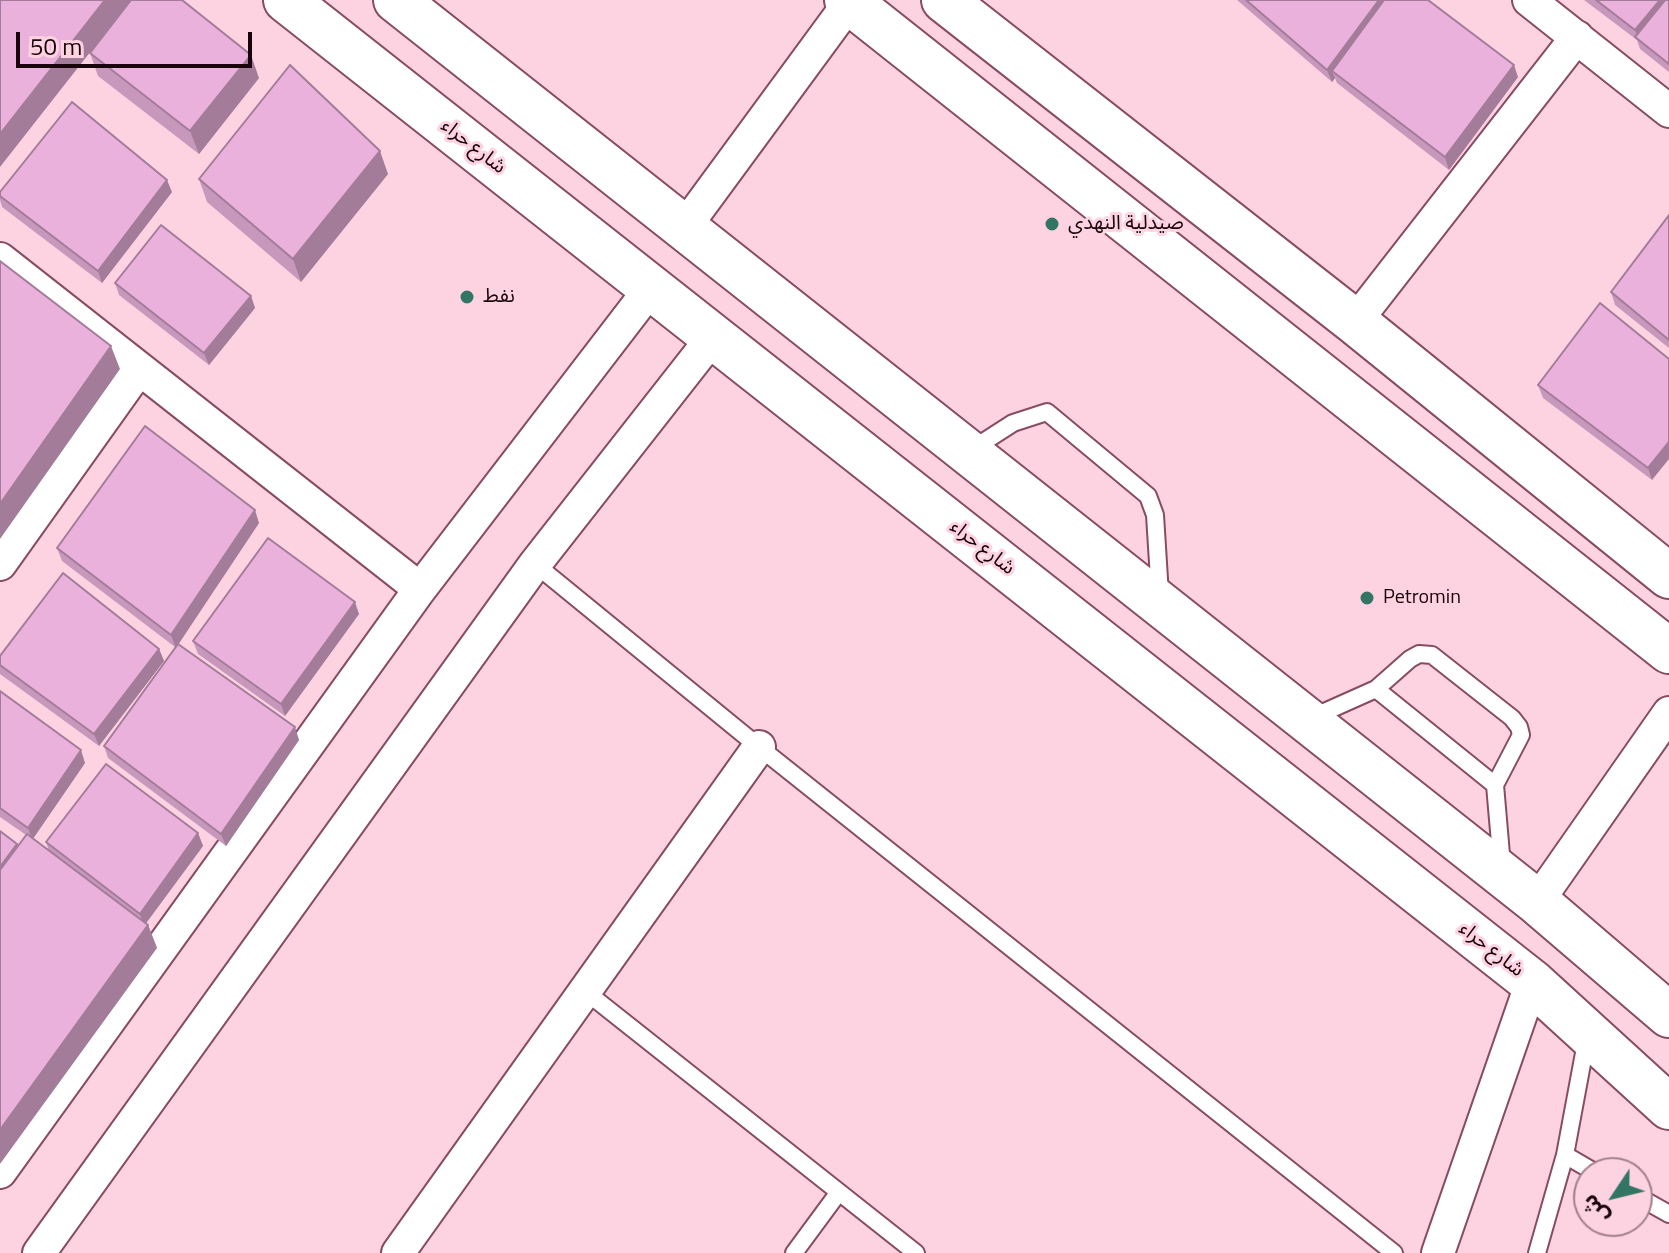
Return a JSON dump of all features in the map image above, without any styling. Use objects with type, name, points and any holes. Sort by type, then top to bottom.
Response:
[{"type":"main road","name":"شارع حراء","points":[[286,0],[1532,982],[1669,1107]]},
{"type":"main road","points":[[396,0],[1537,902],[1669,1015]]},
{"type":"main road","points":[[944,0],[1355,322],[1669,576]]},
{"type":"main road","points":[[848,1],[1669,651]]},
{"type":"street","points":[[1529,0],[1669,111]]},
{"type":"street","points":[[684,228],[848,1]]},
{"type":"street","points":[[1355,322],[1577,37]]},
{"type":"street","points":[[0,259],[420,589]]},
{"type":"street","points":[[0,1172],[420,589],[651,288]]},
{"type":"street","points":[[39,1253],[535,564],[713,337]]},
{"type":"street","points":[[0,564],[139,369]]},
{"type":"street","points":[[1537,902],[1669,713]]},
{"type":"street","points":[[398,1253],[759,747]]},
{"type":"street","points":[[1438,1253],[1532,982]]},
{"type":"lane","points":[[968,452],[1013,423],[1047,412],[1148,496],[1155,515],[1161,604]]},
{"type":"lane","points":[[535,564],[759,747],[1394,1253]]},
{"type":"lane","points":[[1308,720],[1376,689],[1419,654],[1432,655],[1512,718],[1521,735],[1495,785],[1503,875]]},
{"type":"lane","points":[[1376,689],[1495,785]]},
{"type":"lane","points":[[585,991],[916,1253]]},
{"type":"lane","points":[[1537,1253],[1565,1155],[1588,1032]]},
{"type":"lane","points":[[1565,1155],[1573,1160]]},
{"type":"lane","points":[[794,1253],[839,1192]]},
{"type":"building","points":[[0,0],[105,0],[0,134]]},
{"type":"building","points":[[131,0],[182,0],[251,55],[190,131],[90,53]]},
{"type":"building","points":[[1246,0],[1379,0],[1327,70]]},
{"type":"building","points":[[1384,0],[1428,0],[1514,65],[1445,157],[1332,71]]},
{"type":"building","points":[[1596,0],[1660,0],[1635,30]]},
{"type":"building","points":[[1665,0],[1669,0],[1669,64],[1635,37]]},
{"type":"building","points":[[290,65],[380,151],[293,259],[199,179]]},
{"type":"building","points":[[72,102],[167,180],[98,271],[0,196],[0,192]]},
{"type":"building","points":[[1669,215],[1669,340],[1611,292]]},
{"type":"building","points":[[161,225],[251,296],[204,353],[115,283]]},
{"type":"building","points":[[0,261],[111,346],[0,504]]},
{"type":"building","points":[[1600,303],[1669,359],[1669,442],[1648,468],[1538,385]]},
{"type":"building","points":[[145,426],[255,510],[171,635],[57,548]]},
{"type":"building","points":[[268,538],[355,602],[281,704],[193,641]]},
{"type":"building","points":[[63,573],[159,649],[94,734],[0,665],[0,656]]},
{"type":"building","points":[[178,644],[295,727],[221,834],[104,746]]},
{"type":"building","points":[[0,691],[81,750],[28,828],[0,808]]},
{"type":"building","points":[[106,764],[198,833],[140,914],[46,842]]},
{"type":"building","points":[[0,831],[17,844],[0,867]]},
{"type":"building","points":[[27,834],[148,925],[0,1130],[0,870]]},
{"type":"place","name":"صيدلية النهدي","points":[[1052,224]]},
{"type":"place","name":"نفط","points":[[467,297]]},
{"type":"place","name":"Petromin","points":[[1367,598]]}]
